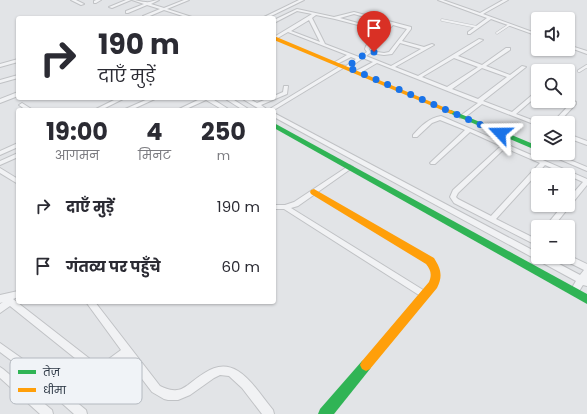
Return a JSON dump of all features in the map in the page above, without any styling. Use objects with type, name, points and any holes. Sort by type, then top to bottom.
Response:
[{"type":"street","points":[[73,0],[82,4]]},
{"type":"street","points":[[111,7],[129,0]]},
{"type":"street","points":[[134,0],[186,16]]},
{"type":"street","points":[[127,12],[157,0]]},
{"type":"street","points":[[147,16],[187,0]]},
{"type":"street","points":[[268,16],[302,0]]},
{"type":"street","points":[[440,0],[531,33]]},
{"type":"street","points":[[453,4],[459,0]]},
{"type":"street","points":[[481,14],[506,0]]},
{"type":"street","points":[[276,21],[297,10],[384,30]]},
{"type":"street","points":[[273,108],[369,52],[388,54],[400,42],[410,28],[354,13],[347,14],[339,18],[334,18]]},
{"type":"street","points":[[276,37],[316,14]]},
{"type":"street","points":[[310,18],[323,44]]},
{"type":"street","points":[[469,33],[490,18]]},
{"type":"street","points":[[369,52],[367,48],[392,23]]},
{"type":"street","points":[[367,26],[376,38]]},
{"type":"street","points":[[288,30],[351,55],[377,61],[531,121]]},
{"type":"street","points":[[276,39],[531,146]]},
{"type":"street","points":[[419,77],[481,40]]},
{"type":"street","points":[[400,42],[425,49]]},
{"type":"street","points":[[392,67],[432,46]]},
{"type":"street","points":[[448,89],[508,49]]},
{"type":"street","points":[[575,49],[587,53]]},
{"type":"street","points":[[343,66],[351,55]]},
{"type":"street","points":[[454,56],[511,77]]},
{"type":"street","points":[[0,66],[16,61]]},
{"type":"street","points":[[358,72],[377,61]]},
{"type":"street","points":[[462,117],[524,67]]},
{"type":"street","points":[[0,82],[16,77]]},
{"type":"street","points":[[276,97],[287,90],[286,86]]},
{"type":"street","points":[[0,101],[16,95]]},
{"type":"street","points":[[513,114],[531,98]]},
{"type":"street","points":[[101,108],[118,100]]},
{"type":"street","points":[[132,108],[150,100]]},
{"type":"street","points":[[184,108],[202,100]]},
{"type":"street","points":[[209,100],[223,108]]},
{"type":"street","points":[[230,100],[242,108]]},
{"type":"street","points":[[248,100],[262,108]]},
{"type":"street","points":[[257,105],[269,100]]},
{"type":"street","points":[[22,105],[27,108]]},
{"type":"street","points":[[562,116],[569,108]]},
{"type":"street","points":[[276,116],[531,253]]},
{"type":"street","points":[[415,136],[436,118],[447,120],[587,181],[575,196]]},
{"type":"street","points":[[276,126],[587,299]]},
{"type":"street","points":[[433,163],[470,130]]},
{"type":"street","points":[[575,139],[587,143]]},
{"type":"street","points":[[506,145],[455,192],[454,196],[456,201],[531,238]]},
{"type":"street","points":[[0,153],[16,146]]},
{"type":"street","points":[[0,163],[16,156]]},
{"type":"street","points":[[565,160],[587,169]]},
{"type":"street","points":[[492,219],[544,162]]},
{"type":"street","points":[[276,206],[285,207],[296,204],[350,167]]},
{"type":"street","points":[[0,170],[16,181]]},
{"type":"street","points":[[314,192],[430,261],[436,268],[438,277],[425,295],[325,414]]},
{"type":"street","points":[[285,207],[425,295]]},
{"type":"street","points":[[555,220],[561,212]]},
{"type":"street","points":[[575,262],[587,268]]},
{"type":"street","points":[[552,264],[585,281]]},
{"type":"street","points":[[574,291],[585,281],[587,272]]},
{"type":"street","points":[[0,309],[5,299],[16,295]]},
{"type":"street","points":[[5,299],[81,358]]},
{"type":"street","points":[[92,304],[133,358]]},
{"type":"street","points":[[0,347],[15,358]]},
{"type":"street","points":[[118,358],[128,351]]},
{"type":"street","points":[[142,370],[156,389],[164,396],[178,399],[188,395],[216,372],[229,372],[239,377],[269,414]]},
{"type":"street","points":[[0,372],[10,381]]},
{"type":"street","points":[[37,404],[48,414]]},
{"type":"street","points":[[70,404],[82,414]]},
{"type":"lane","points":[[442,20],[477,27]]},
{"type":"lane","points":[[497,34],[509,25]]},
{"type":"lane","points":[[579,71],[587,66]]},
{"type":"traffic: fast","points":[[451,112],[531,146]]},
{"type":"traffic: fast","points":[[276,126],[587,299]]},
{"type":"traffic: fast","points":[[325,414],[366,365]]},
{"type":"traffic: slow","points":[[276,39],[451,112]]},
{"type":"traffic: slow","points":[[314,192],[430,261],[435,270],[436,278],[433,285],[366,365]]},
{"type":"route","points":[[374,52],[365,54],[347,67],[500,133]]}]
